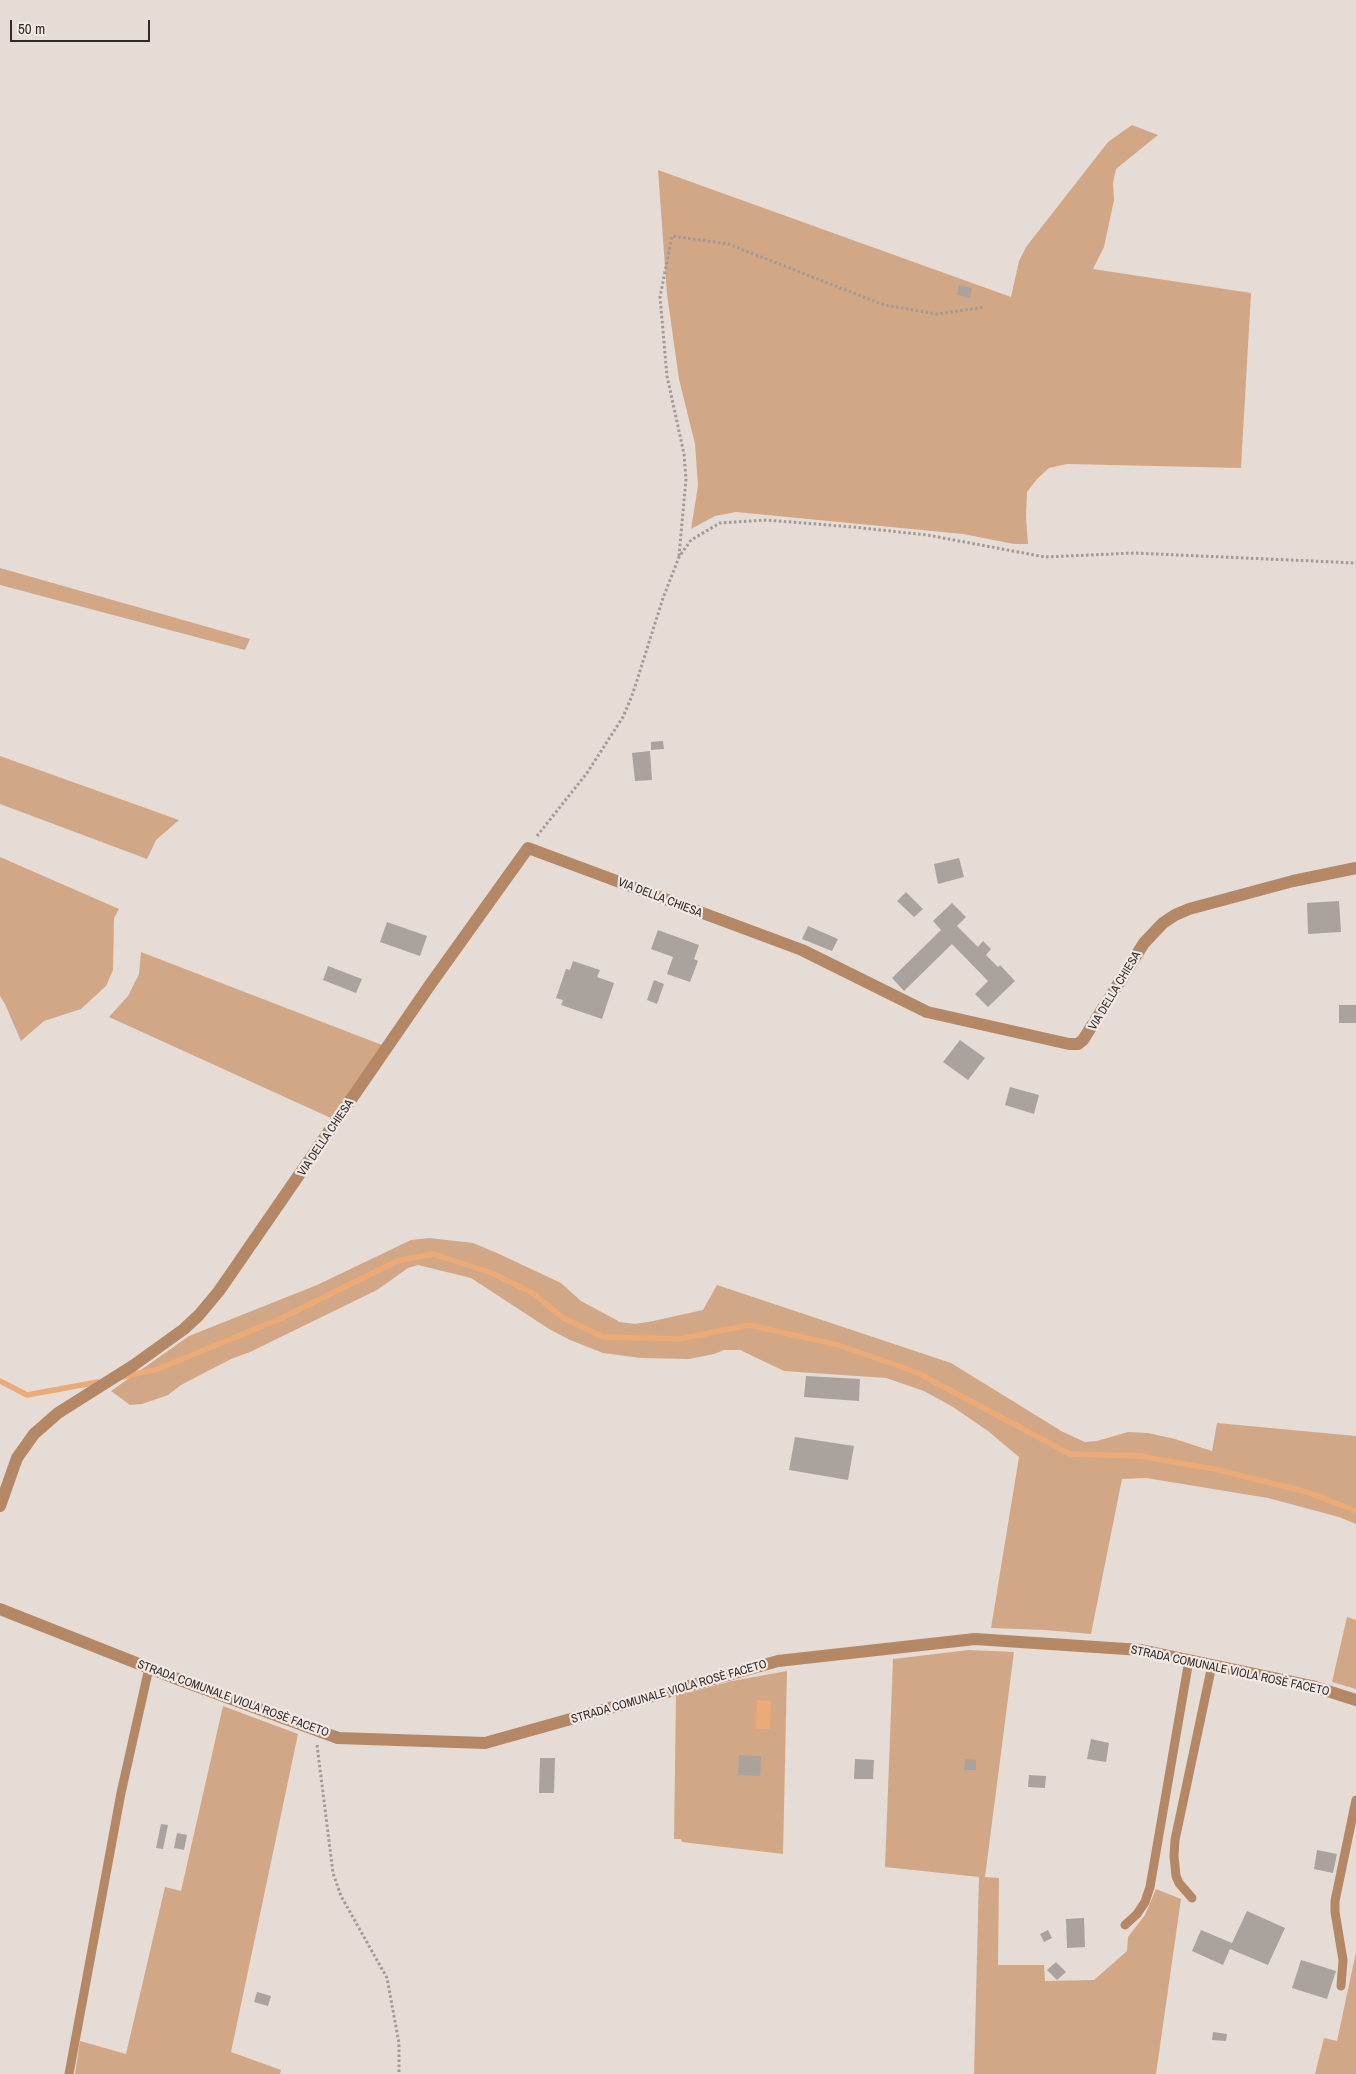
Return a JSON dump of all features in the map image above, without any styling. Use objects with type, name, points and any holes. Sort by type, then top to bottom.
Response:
[{"type":"street","name":"VIA DELLA CHIESA","points":[[0,1506],[16,1458],[34,1434],[58,1413],[134,1365],[200,1315],[219,1291],[432,982],[528,848],[802,950],[927,1012],[1069,1044],[1078,1044],[1083,1040],[1144,942],[1163,923],[1175,915],[1189,909],[1293,880],[1356,868]]},
{"type":"street","name":"STRADA COMUNALE VIOLA ROSÈ FACETO","points":[[0,1609],[148,1668],[338,1738],[485,1744],[778,1661],[975,1639],[1141,1650],[1312,1686],[1356,1700]]},
{"type":"lane","points":[[1125,1925],[1138,1914],[1145,1902],[1150,1887],[1189,1660]]},
{"type":"lane","points":[[1192,1898],[1179,1883],[1175,1871],[1175,1840],[1212,1665]]},
{"type":"lane","points":[[70,2074],[121,1793],[148,1668]]},
{"type":"lane","points":[[1356,1700],[1356,1706]]},
{"type":"lane","points":[[1341,1986],[1343,1960],[1335,1901],[1356,1800]]},
{"type":"path","points":[[679,557],[686,479],[684,454],[667,376],[660,297],[672,236],[728,244],[884,305],[937,314],[985,307]]},
{"type":"path","points":[[528,848],[587,773],[623,717],[633,693],[663,598],[679,557],[690,540],[720,523],[766,520],[926,535],[1045,557],[1134,553],[1356,564]]},
{"type":"path","points":[[316,1730],[334,1873],[341,1896],[387,1978],[399,2043],[399,2074]]},
{"type":"shaded area","points":[[1132,125],[1158,135],[1116,169],[1113,183],[1114,200],[1104,247],[1093,269],[1251,293],[1241,468],[1067,464],[1049,468],[1027,492],[1028,544],[1014,544],[963,534],[736,512],[715,516],[691,529],[698,486],[695,444],[679,379],[667,294],[658,170],[1011,297],[1019,261],[1026,247],[1108,142]]},
{"type":"shaded area","points":[[0,568],[250,639],[245,650],[0,585]]},
{"type":"shaded area","points":[[0,756],[179,820],[156,840],[147,859],[0,804]]},
{"type":"shaded area","points":[[0,857],[119,909],[114,918],[113,970],[106,986],[81,1009],[44,1021],[21,1041],[0,996]]},
{"type":"shaded area","points":[[141,952],[382,1045],[333,1119],[109,1017],[128,996],[139,974]]},
{"type":"shaded area","points":[[429,1238],[473,1243],[497,1253],[561,1283],[581,1301],[620,1322],[635,1324],[703,1310],[717,1285],[951,1363],[1063,1432],[1085,1442],[1097,1441],[1128,1432],[1148,1433],[1175,1439],[1212,1451],[1217,1423],[1356,1436],[1356,1524],[1339,1517],[1268,1498],[1146,1478],[1122,1479],[1091,1634],[991,1628],[1019,1457],[988,1431],[953,1407],[924,1391],[886,1378],[784,1371],[740,1350],[724,1350],[689,1359],[641,1358],[603,1353],[570,1340],[549,1329],[471,1278],[418,1265],[408,1268],[377,1290],[250,1352],[231,1359],[181,1385],[168,1395],[142,1404],[130,1405],[111,1391],[189,1336],[317,1285],[411,1240]]},
{"type":"shaded area","points":[[1347,1617],[1356,1620],[1356,1689],[1332,1682]]},
{"type":"shaded area","points":[[969,1650],[1014,1652],[985,1877],[999,1878],[998,1965],[1044,1965],[1045,1981],[1094,1980],[1127,1951],[1128,1937],[1145,1915],[1156,1889],[1181,1899],[1156,2074],[974,2074],[979,1877],[885,1867],[893,1659]]},
{"type":"shaded area","points":[[787,1671],[783,1854],[682,1842],[681,1839],[674,1839],[676,1696],[732,1681]]},
{"type":"shaded area","points":[[757,1700],[771,1701],[770,1729],[756,1729]]},
{"type":"shaded area","points":[[223,1706],[298,1734],[231,2052],[281,2070],[280,2074],[75,2074],[80,2041],[126,2054],[165,1887],[181,1891]]},
{"type":"shaded area","points":[[1356,1952],[1356,2074],[1315,2074],[1324,2038],[1337,2041]]},
{"type":"building","points":[[959,285],[972,288],[970,298],[957,295]]},
{"type":"building","points":[[663,741],[664,749],[651,750],[651,742]]},
{"type":"building","points":[[650,751],[652,780],[635,781],[632,753]]},
{"type":"building","points":[[959,858],[964,877],[938,884],[934,864]]},
{"type":"building","points":[[906,892],[923,909],[914,917],[897,901]]},
{"type":"building","points":[[1339,901],[1341,932],[1308,934],[1307,903]]},
{"type":"building","points":[[952,903],[966,917],[957,926],[978,947],[983,941],[991,949],[986,955],[998,967],[1000,965],[1015,981],[988,1007],[975,994],[988,981],[952,944],[904,991],[892,978],[941,930],[933,921]]},
{"type":"building","points":[[387,922],[427,936],[420,956],[380,942]]},
{"type":"building","points":[[808,926],[838,939],[832,951],[802,939]]},
{"type":"building","points":[[658,930],[699,945],[694,959],[698,961],[690,982],[667,974],[673,957],[651,949]]},
{"type":"building","points":[[573,961],[600,970],[597,977],[614,983],[602,1019],[561,1005],[563,1000],[556,998],[566,969],[570,970]]},
{"type":"building","points":[[328,966],[362,979],[356,993],[323,980]]},
{"type":"building","points":[[654,980],[664,984],[657,1004],[647,1000]]},
{"type":"building","points":[[1339,1005],[1356,1005],[1356,1023],[1339,1023]]},
{"type":"building","points":[[960,1040],[985,1058],[968,1080],[943,1062]]},
{"type":"building","points":[[1010,1087],[1039,1095],[1034,1114],[1005,1105]]},
{"type":"building","points":[[806,1376],[860,1379],[859,1401],[804,1397]]},
{"type":"building","points":[[795,1437],[854,1446],[848,1480],[789,1470]]},
{"type":"building","points":[[1091,1739],[1109,1743],[1106,1762],[1087,1759]]},
{"type":"building","points":[[739,1755],[761,1756],[760,1776],[738,1775]]},
{"type":"building","points":[[540,1758],[555,1758],[554,1793],[539,1793]]},
{"type":"building","points":[[855,1759],[874,1760],[873,1779],[854,1779]]},
{"type":"building","points":[[965,1759],[976,1760],[976,1770],[964,1770]]},
{"type":"building","points":[[1029,1775],[1046,1776],[1045,1788],[1028,1787]]},
{"type":"building","points":[[161,1824],[168,1825],[163,1849],[156,1848]]},
{"type":"building","points":[[177,1833],[187,1835],[184,1850],[174,1848]]},
{"type":"building","points":[[1317,1850],[1337,1854],[1333,1873],[1314,1869]]},
{"type":"building","points":[[1247,1911],[1285,1928],[1268,1965],[1230,1949],[1223,1965],[1192,1951],[1201,1930],[1232,1943]]},
{"type":"building","points":[[1084,1918],[1085,1947],[1067,1948],[1066,1919]]},
{"type":"building","points":[[1048,1930],[1052,1938],[1044,1942],[1040,1934]]},
{"type":"building","points":[[1301,1960],[1336,1971],[1327,1999],[1292,1988]]},
{"type":"building","points":[[1056,1962],[1066,1972],[1057,1980],[1047,1970]]},
{"type":"building","points":[[257,1992],[271,1996],[268,2006],[254,2002]]},
{"type":"building","points":[[1213,2032],[1227,2034],[1226,2041],[1212,2040]]},
{"type":"waterway","points":[[122,1377],[158,1369],[282,1318],[397,1261],[433,1254],[492,1273],[533,1293],[563,1318],[603,1337],[680,1339],[749,1325],[838,1345],[916,1372],[1070,1454],[1140,1456],[1214,1469],[1307,1492],[1356,1511]]},
{"type":"waterway","points":[[0,1381],[27,1395],[98,1382]]}]
